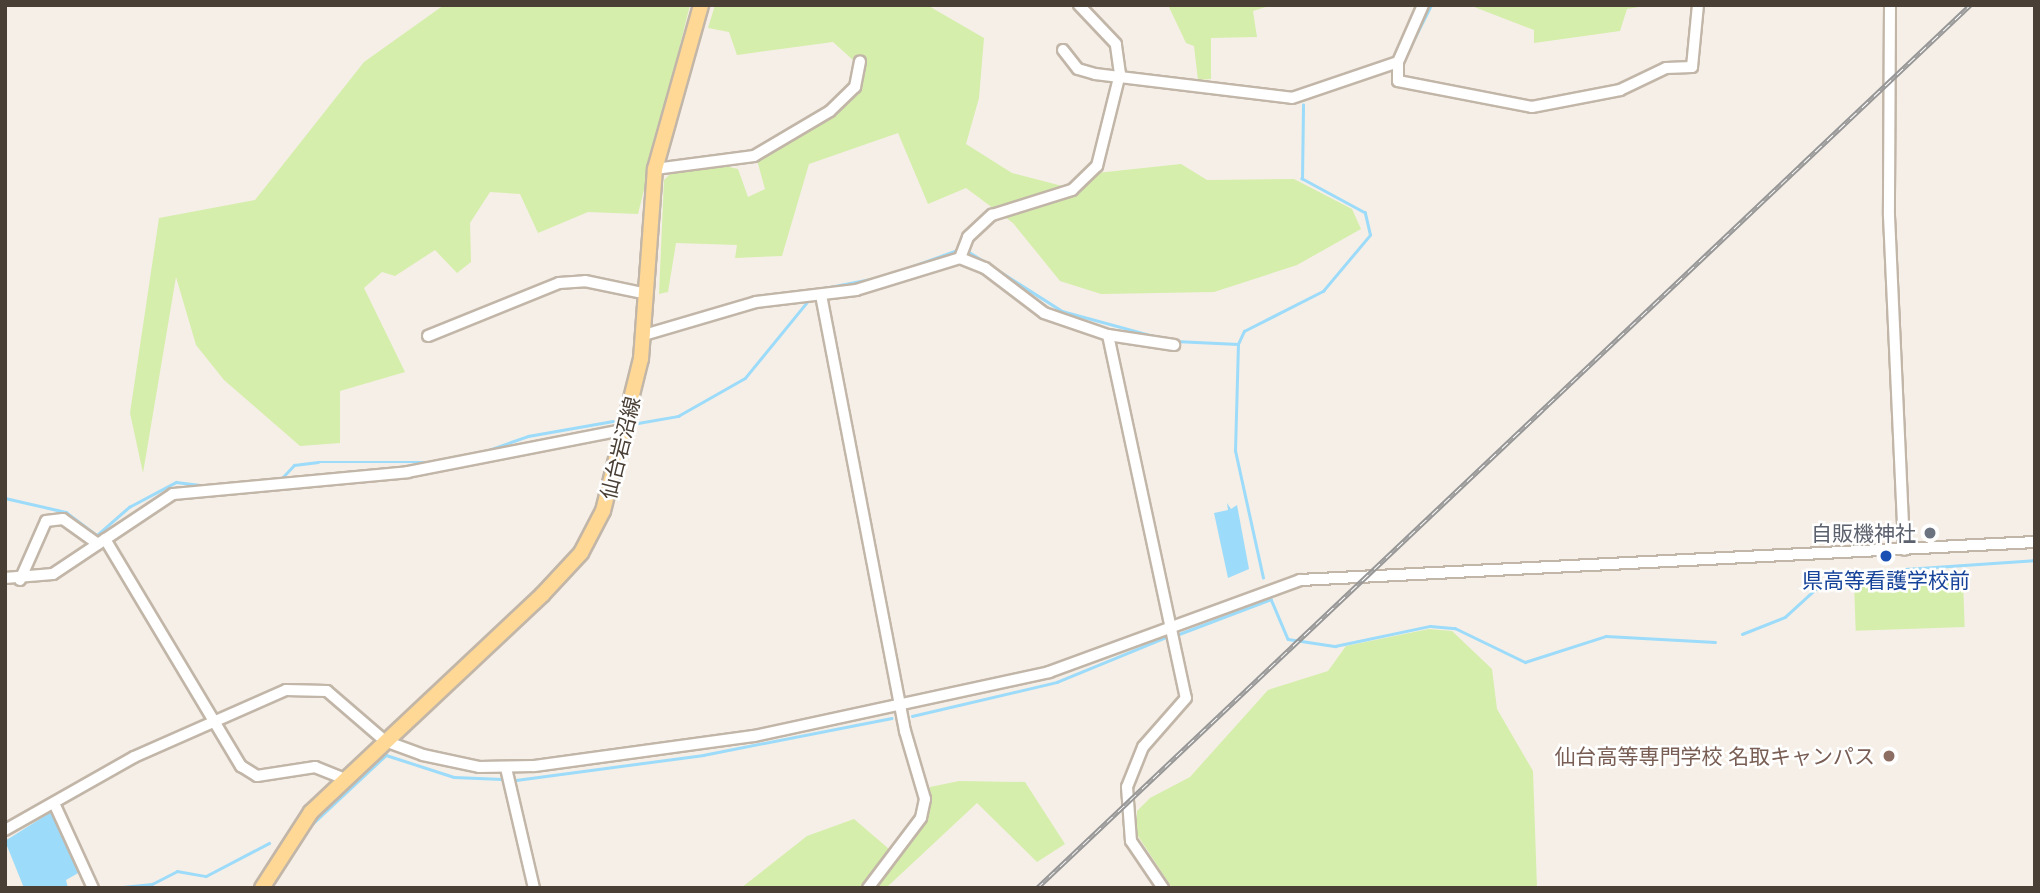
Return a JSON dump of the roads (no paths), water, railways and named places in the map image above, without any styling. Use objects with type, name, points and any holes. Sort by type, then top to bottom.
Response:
[{"type":"main road","name":"仙台岩沼線","points":[[262,888],[295,832],[345,779],[581,553],[608,500],[627,429],[644,335],[655,169],[701,5]]},
{"type":"street","points":[[644,335],[756,302],[821,295],[961,252],[992,215],[1084,181],[1105,148],[1119,74],[1116,44],[1079,5]]},
{"type":"street","points":[[1423,5],[1398,62],[1398,81],[1532,107],[1568,103],[1666,68],[1695,65],[1698,5]]},
{"type":"street","points":[[1890,5],[1889,216],[1904,550]]},
{"type":"street","points":[[1063,50],[1078,69],[1119,74],[1220,94],[1292,98],[1398,62]]},
{"type":"street","points":[[655,169],[754,156],[830,111],[855,87],[860,61]]},
{"type":"street","points":[[961,252],[1044,313],[1108,335],[1174,345]]},
{"type":"street","points":[[428,336],[559,283],[585,281],[647,294]]},
{"type":"street","points":[[821,295],[900,706],[925,809],[868,888]]},
{"type":"street","points":[[1108,335],[1168,626],[1186,698],[1143,747],[1127,787],[1131,841],[1163,888]]},
{"type":"street","points":[[5,578],[20,580],[53,574],[173,494],[408,472],[627,429]]},
{"type":"street","points":[[20,580],[46,521],[63,519],[101,541],[241,766],[257,776],[315,767],[345,779]]},
{"type":"street","points":[[5,830],[214,720],[307,687],[345,702],[385,741],[453,763],[506,768],[718,741],[900,706],[1069,667],[1168,626],[1300,580],[2035,542]]},
{"type":"street","points":[[506,768],[534,888]]},
{"type":"street","points":[[54,803],[93,888]]},
{"type":"water","points":[[1227,503],[1231,509],[1237,505],[1249,569],[1228,578],[1214,513],[1228,510]]},
{"type":"water","points":[[54,810],[80,872],[66,880],[68,888],[24,888],[5,841]]},
{"type":"waterway","points":[[1406,55],[1431,5]]},
{"type":"waterway","points":[[1326,81],[1395,57]]},
{"type":"waterway","points":[[1263,578],[1235,451],[1238,344],[1244,331],[1323,291],[1370,235],[1365,213],[1302,179],[1303,105]]},
{"type":"waterway","points":[[894,273],[960,249]]},
{"type":"waterway","points":[[966,250],[1062,311],[1158,337]]},
{"type":"waterway","points":[[814,290],[881,277]]},
{"type":"waterway","points":[[638,423],[678,416],[745,378],[807,302]]},
{"type":"waterway","points":[[1175,341],[1238,344]]},
{"type":"waterway","points":[[480,453],[528,436],[613,421]]},
{"type":"waterway","points":[[281,479],[294,465],[318,462],[433,462]]},
{"type":"waterway","points":[[5,498],[66,512],[97,535],[129,507],[176,482],[210,486]]},
{"type":"waterway","points":[[1742,634],[1785,617],[1832,574],[2035,560]]},
{"type":"waterway","points":[[1179,634],[1271,599],[1288,639],[1335,646],[1430,626],[1455,628],[1525,662],[1606,636],[1715,642]]},
{"type":"waterway","points":[[912,716],[1057,682],[1164,638]]},
{"type":"waterway","points":[[516,780],[703,755],[891,718]]},
{"type":"waterway","points":[[310,826],[386,755],[454,777],[502,779]]},
{"type":"waterway","points":[[113,888],[152,884],[177,871],[206,876],[269,843]]},
{"type":"railway","points":[[1037,888],[1970,5]]},
{"type":"place","name":"自販機神社","points":[[1930,533]]},
{"type":"place","name":"県高等看護学校前","points":[[1886,556]]},
{"type":"place","name":"仙台高等専門学校 名取キャンパス","points":[[1889,756]]}]
